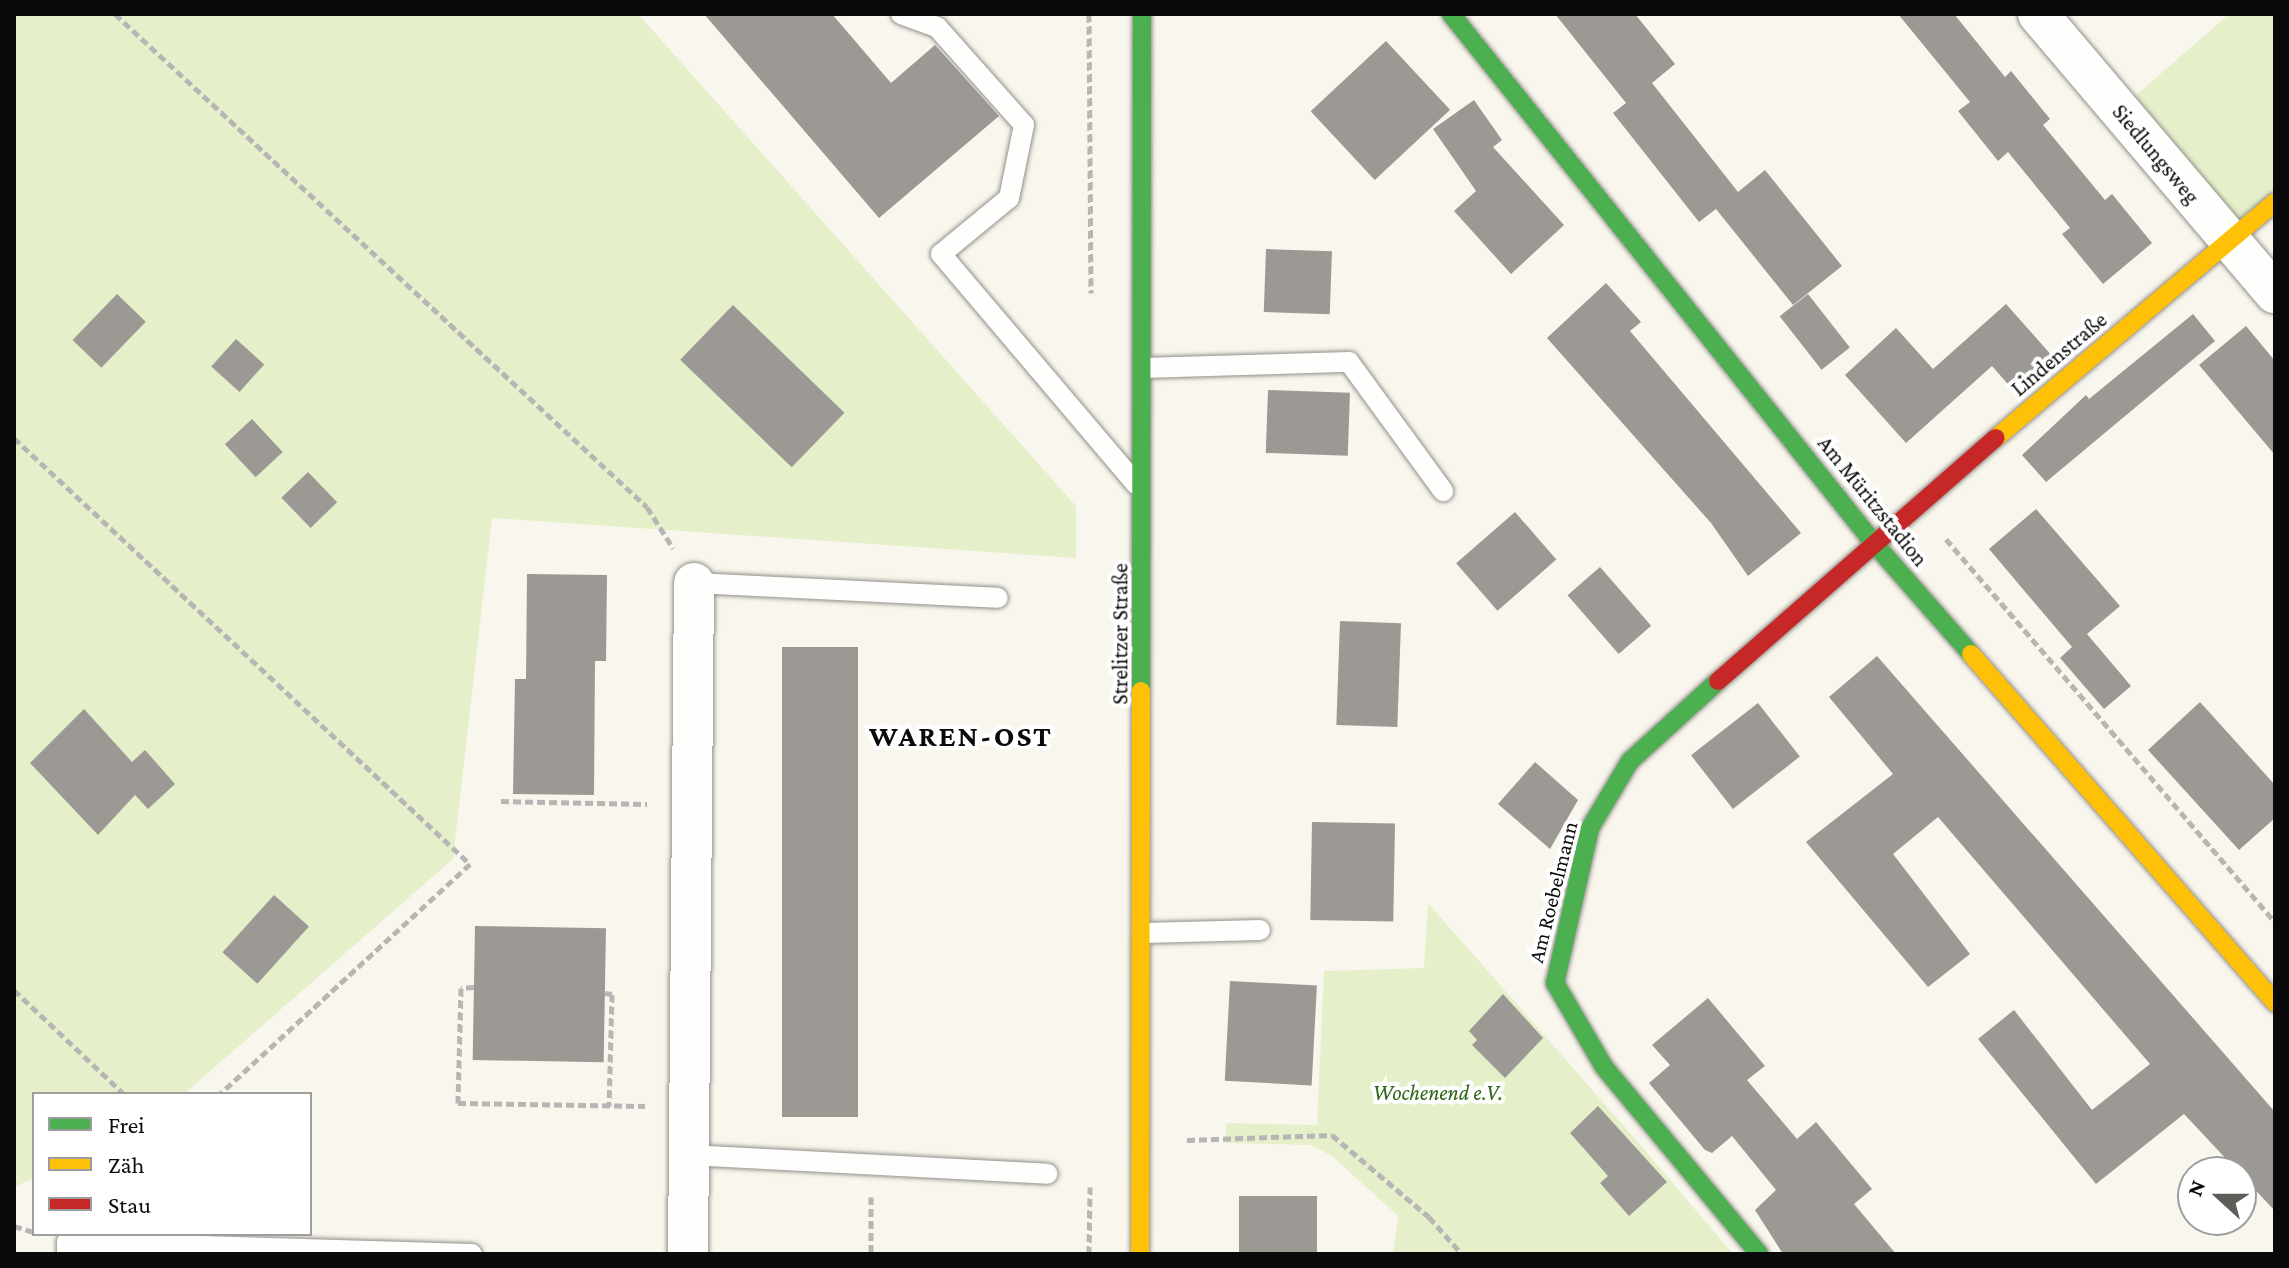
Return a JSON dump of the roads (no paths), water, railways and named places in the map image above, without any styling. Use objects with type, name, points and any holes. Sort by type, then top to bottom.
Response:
[{"type":"street","name":"Strelitzer Straße","points":[[1140,1254],[1144,933],[1142,14]]},
{"type":"street","name":"Am Müritzstadion","points":[[1451,14],[1873,542],[2275,1003]]},
{"type":"street","name":"Siedlungsweg","points":[[2038,14],[2258,229],[2275,293]]},
{"type":"street","name":"Lindenstraße","points":[[1873,542],[2258,229]]},
{"type":"street","name":"Am Roebelmann","points":[[1759,1254],[1604,1067],[1555,983],[1590,828],[1630,761],[1873,542]]},
{"type":"street","points":[[688,1254],[694,583]]},
{"type":"lane","points":[[901,14],[937,27],[1024,125],[1009,198],[941,254],[1144,493]]},
{"type":"lane","points":[[1144,368],[1349,362],[1443,491]]},
{"type":"lane","points":[[694,583],[998,598]]},
{"type":"lane","points":[[1144,933],[1260,930]]},
{"type":"lane","points":[[689,1155],[1047,1174]]},
{"type":"lane","points":[[67,1254],[67,1242],[472,1254]]},
{"type":"district","name":"WAREN-OST","points":[[961,736]]},
{"type":"park label","name":"Wochenend e.V.","points":[[1438,1093]]}]
